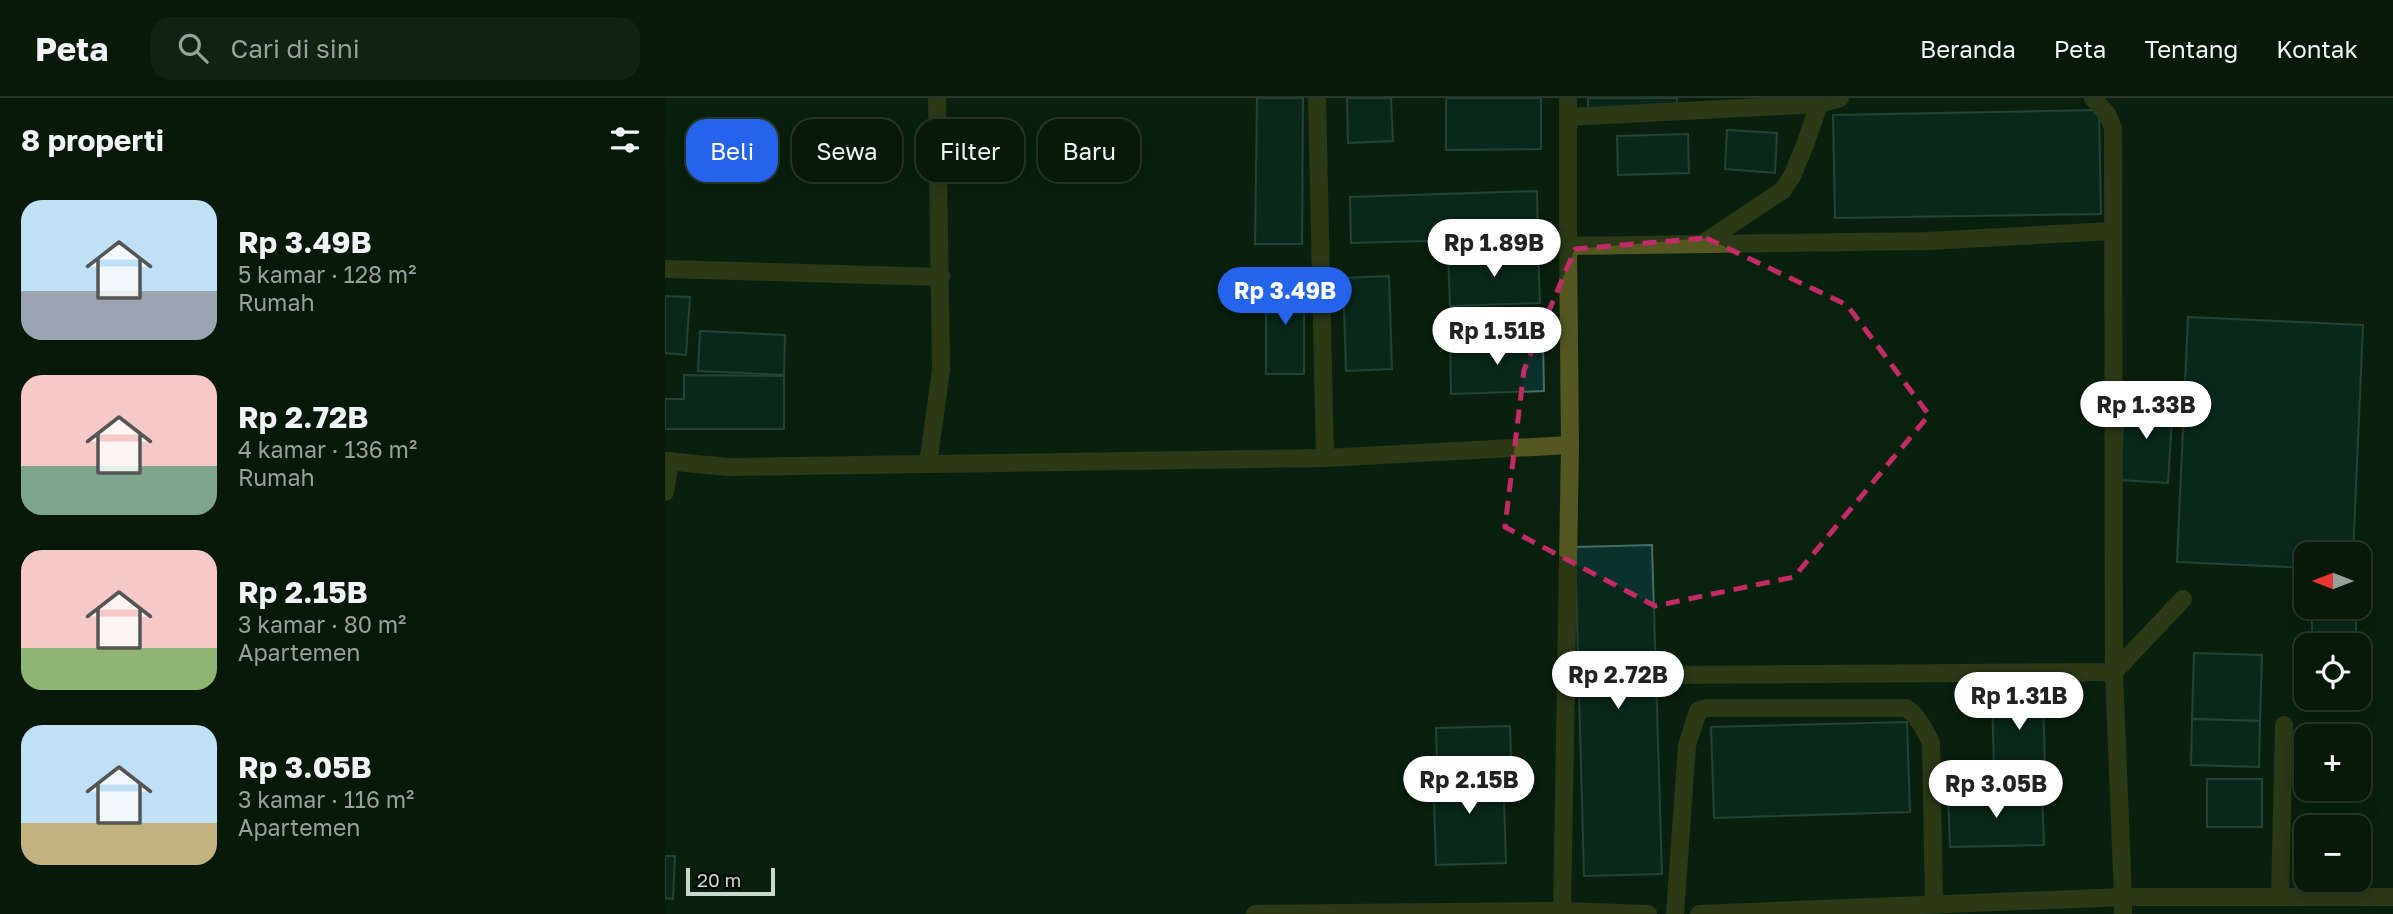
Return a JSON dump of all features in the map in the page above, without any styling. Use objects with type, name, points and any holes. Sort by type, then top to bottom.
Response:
[{"type":"street","points":[[928,464],[941,370],[937,98]]},
{"type":"street","points":[[1317,98],[1325,458]]},
{"type":"street","points":[[1562,912],[1570,445],[1568,98]]},
{"type":"street","points":[[1568,117],[1840,98]]},
{"type":"street","points":[[2093,98],[2107,114],[2113,128],[2115,672],[2123,905]]},
{"type":"street","points":[[1702,244],[1783,190],[1805,145],[1820,101]]},
{"type":"street","points":[[1568,246],[1928,241],[2112,231]]},
{"type":"street","points":[[665,269],[941,277]]},
{"type":"street","points":[[665,492],[667,461],[729,467],[1325,458],[1570,445]]},
{"type":"street","points":[[1664,675],[2115,672],[2183,599]]},
{"type":"street","points":[[1675,914],[1687,745],[1698,712],[1706,708],[1906,708],[1913,713],[1931,743],[1934,904]]},
{"type":"street","points":[[2280,896],[2284,725]]},
{"type":"street","points":[[1699,914],[1934,904],[2123,905],[2280,896],[2393,897]]},
{"type":"street","points":[[1255,914],[1648,914]]},
{"type":"highlighted area","points":[[1706,238],[1847,305],[1929,415],[1794,577],[1655,606],[1505,527],[1524,370],[1575,249]]},
{"type":"building","points":[[1257,98],[1303,98],[1302,244],[1255,244]]},
{"type":"building","points":[[1347,98],[1391,98],[1393,141],[1348,143]]},
{"type":"building","points":[[1446,98],[1541,98],[1541,149],[1446,150]]},
{"type":"building","points":[[1588,98],[1677,98],[1677,111],[1588,111]]},
{"type":"building","points":[[2099,110],[2101,214],[1835,218],[1833,115]]},
{"type":"building","points":[[1727,130],[1777,133],[1775,173],[1725,169]]},
{"type":"building","points":[[1688,134],[1689,173],[1618,175],[1617,136]]},
{"type":"building","points":[[1537,191],[1538,238],[1351,243],[1350,197]]},
{"type":"building","points":[[1538,251],[1540,303],[1450,306],[1448,254]]},
{"type":"building","points":[[1389,276],[1392,369],[1346,371],[1343,278]]},
{"type":"building","points":[[1266,280],[1304,280],[1304,374],[1266,374]]},
{"type":"building","points":[[665,296],[690,297],[686,355],[665,353]]},
{"type":"building","points":[[2188,317],[2363,325],[2354,542],[2294,542],[2294,567],[2177,562]]},
{"type":"building","points":[[700,331],[785,335],[784,375],[698,371]]},
{"type":"building","points":[[1543,341],[1544,391],[1451,394],[1450,343]]},
{"type":"building","points":[[684,375],[784,376],[784,429],[665,429],[665,399],[684,399]]},
{"type":"building","points":[[2124,400],[2173,403],[2168,483],[2120,480]]},
{"type":"building","points":[[1652,545],[1662,874],[1584,876],[1575,547]]},
{"type":"building","points":[[2312,620],[2356,620],[2356,633],[2312,633]]},
{"type":"building","points":[[2194,653],[2262,655],[2260,721],[2192,719]]},
{"type":"building","points":[[2043,695],[2045,767],[1994,768],[1992,696]]},
{"type":"building","points":[[2192,719],[2260,721],[2259,767],[2191,765]]},
{"type":"building","points":[[1907,722],[1910,812],[1714,818],[1711,727]]},
{"type":"building","points":[[1510,726],[1511,758],[1437,760],[1436,728]]},
{"type":"building","points":[[1503,767],[1506,863],[1436,865],[1433,769]]},
{"type":"building","points":[[2207,779],[2262,779],[2262,827],[2207,827]]},
{"type":"building","points":[[2042,792],[2044,845],[1950,847],[1948,795]]},
{"type":"building","points":[[665,856],[675,856],[673,899],[665,898]]}]
